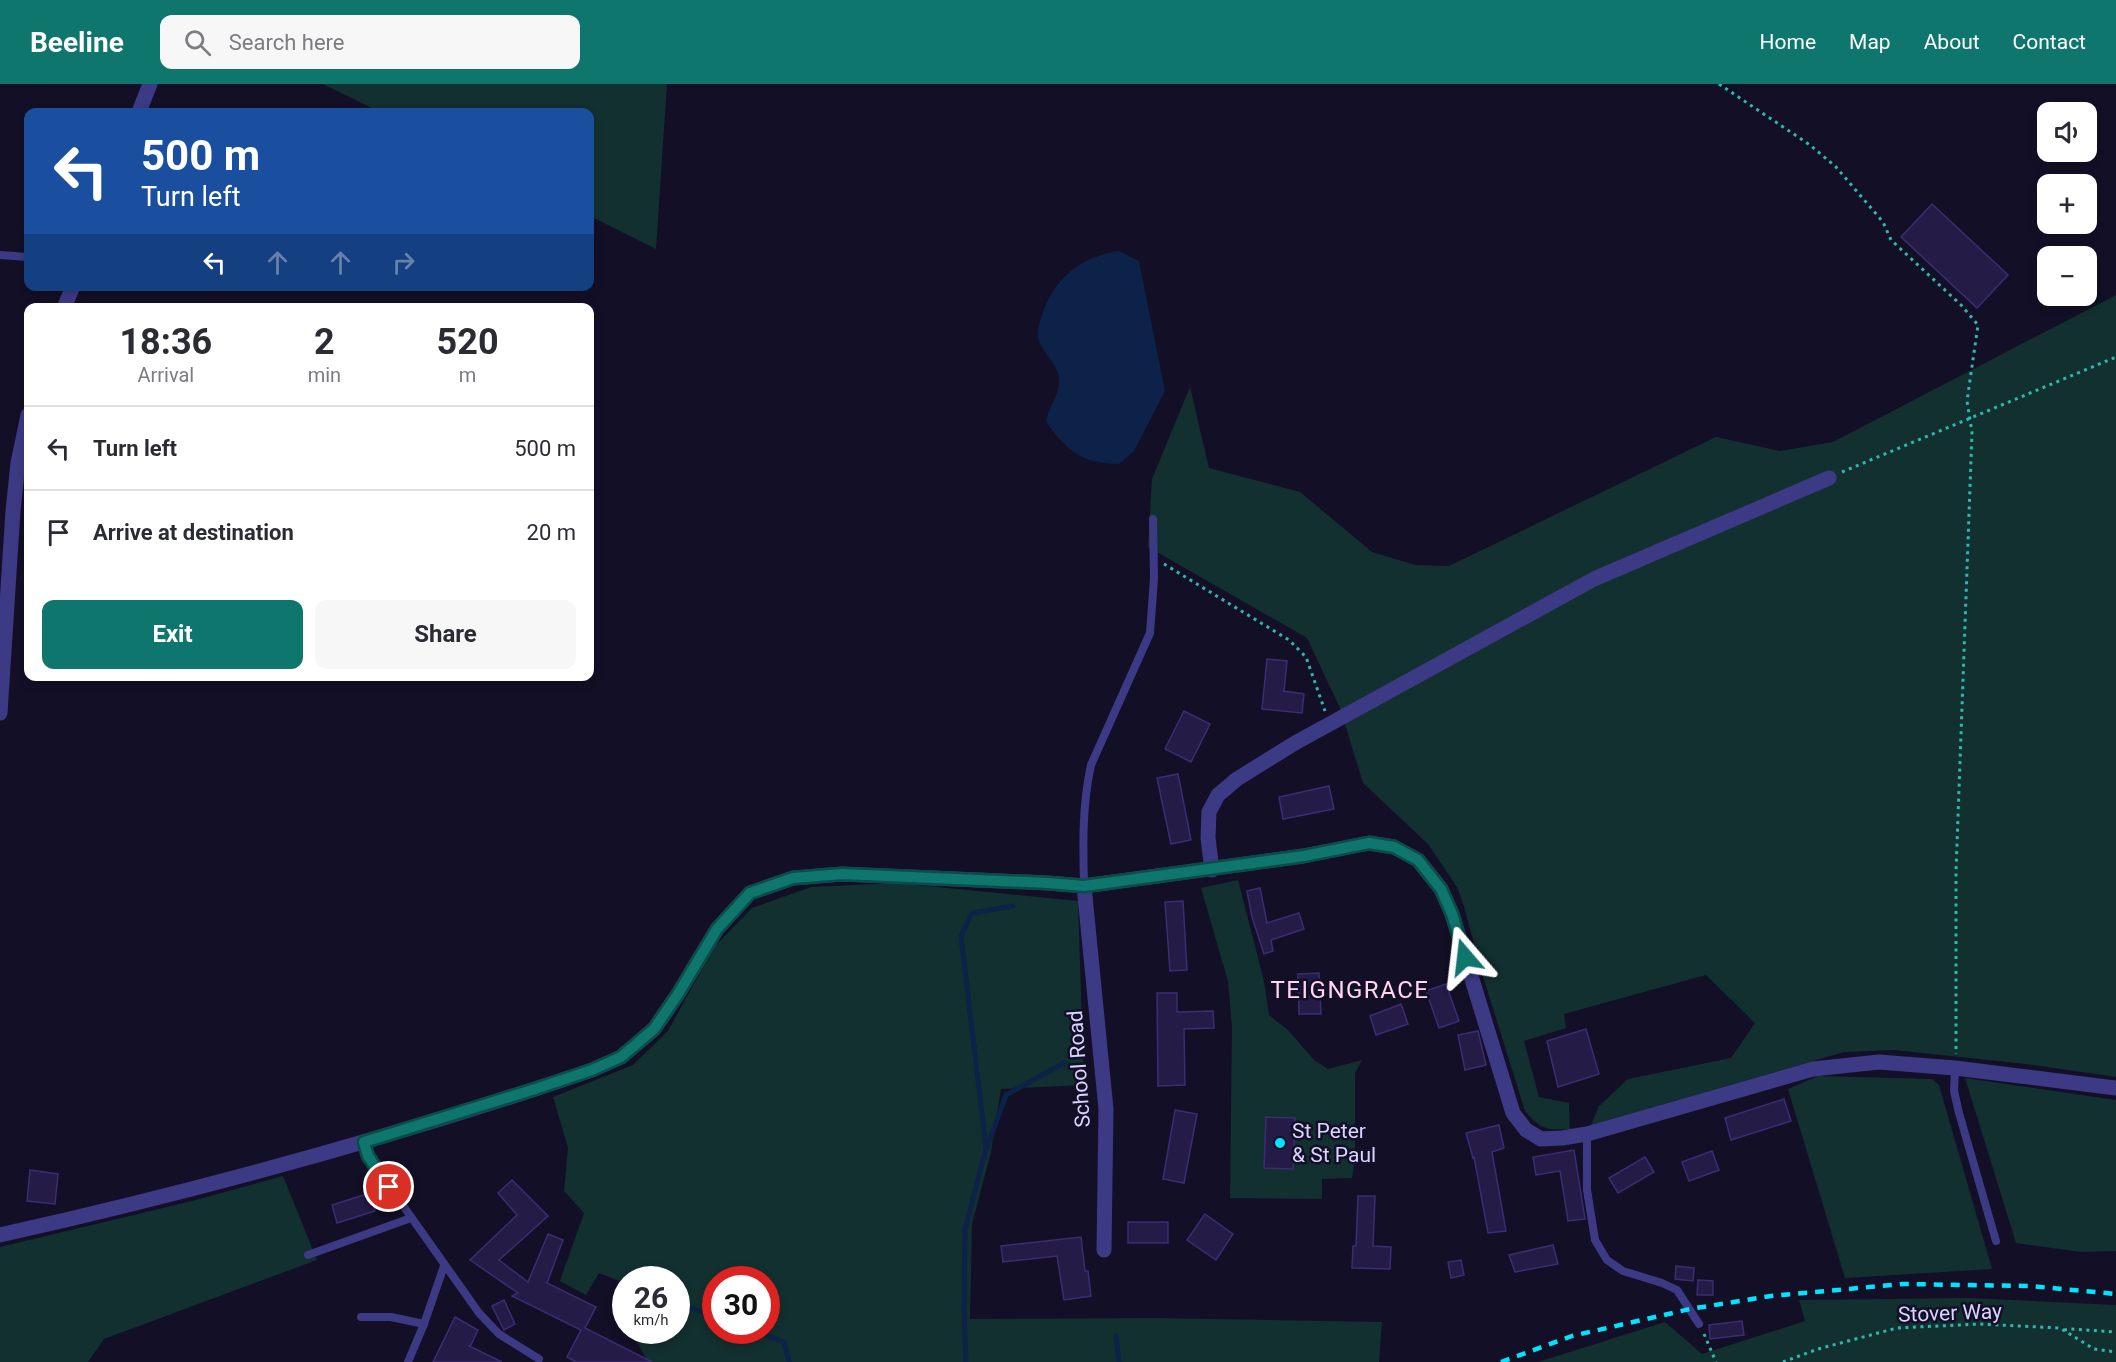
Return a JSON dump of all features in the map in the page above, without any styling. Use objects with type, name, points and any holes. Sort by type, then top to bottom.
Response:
[{"type":"street","points":[[141,108],[150,84]]},
{"type":"street","points":[[0,713],[13,511],[18,463],[24,436]]},
{"type":"street","points":[[1212,870],[1208,838],[1209,812],[1218,795],[1237,779],[1330,724],[1594,579],[1829,478]]},
{"type":"street","points":[[0,1235],[139,1204],[364,1142],[592,1070],[621,1057],[654,1029],[717,929],[750,893],[793,878],[842,874],[1084,886],[1212,870],[1369,843],[1394,847],[1418,860],[1441,889],[1452,914],[1513,1113],[1526,1130],[1540,1139],[1587,1134],[1813,1069],[1879,1062],[1955,1068],[2116,1088]]},
{"type":"street","name":"School Road","points":[[1084,886],[1106,1109],[1104,1250]]},
{"type":"lane","points":[[0,255],[24,257]]},
{"type":"lane","points":[[1084,886],[1082,822],[1091,765],[1150,633],[1154,579],[1153,519]]},
{"type":"lane","points":[[1955,1068],[1954,1091],[1959,1113],[1995,1241]]},
{"type":"lane","points":[[1587,1134],[1587,1190],[1595,1240],[1607,1260],[1623,1271],[1677,1290],[1699,1324]]},
{"type":"lane","points":[[364,1142],[368,1156],[478,1313],[499,1335],[539,1359]]},
{"type":"lane","points":[[308,1255],[411,1218]]},
{"type":"lane","points":[[408,1362],[444,1266]]},
{"type":"lane","points":[[361,1317],[391,1317],[424,1324]]},
{"type":"path","points":[[1719,84],[1810,145],[1836,167],[1883,222],[1891,240],[1961,305],[1978,325],[1967,401],[1972,432],[1956,872],[1955,1068]]},
{"type":"path","points":[[1829,478],[2116,357]]},
{"type":"path","points":[[1153,557],[1289,640],[1306,657],[1330,724]]},
{"type":"path","points":[[1699,1324],[1716,1362]]},
{"type":"path","name":"Stover Way","points":[[1783,1362],[1818,1349],[1897,1328],[1980,1324],[2060,1328],[2094,1349],[2116,1352]]},
{"type":"path","points":[[2063,1330],[2116,1332]]},
{"type":"green space","points":[[323,84],[667,84],[656,249],[594,218],[594,108],[372,108]]},
{"type":"green space","points":[[2116,295],[2116,1077],[2026,1064],[1894,1050],[1844,1052],[1591,1125],[1599,1106],[1628,1079],[1731,1058],[1755,1023],[1706,975],[1564,1014],[1566,1028],[1524,1041],[1539,1097],[1569,1103],[1570,1129],[1544,1128],[1535,1122],[1525,1111],[1457,887],[1428,844],[1363,783],[1340,708],[1307,638],[1148,547],[1152,479],[1190,387],[1209,468],[1300,492],[1372,552],[1415,565],[1449,566],[1716,437],[1780,451],[1833,442]]},
{"type":"green space","points":[[1238,880],[1264,981],[1269,1015],[1288,1030],[1314,1060],[1328,1069],[1362,1060],[1355,1073],[1355,1159],[1352,1178],[1322,1179],[1322,1199],[1230,1198],[1232,1027],[1228,981],[1201,888]]},
{"type":"green space","points":[[897,883],[1078,901],[1084,1085],[1001,1089],[991,1152],[972,1224],[970,1319],[1155,1318],[1382,1322],[1379,1362],[648,1362],[638,1344],[690,1344],[690,1266],[612,1266],[612,1278],[599,1273],[586,1295],[560,1281],[584,1213],[564,1191],[568,1148],[553,1097],[633,1065],[668,1031],[714,947],[752,908],[811,887]]},
{"type":"green space","points":[[1818,1076],[1932,1079],[1939,1085],[1992,1269],[1845,1278],[1788,1089]]},
{"type":"green space","points":[[1965,1078],[2116,1100],[2116,1251],[2081,1252],[2016,1243]]},
{"type":"green space","points":[[283,1176],[317,1260],[104,1339],[88,1362],[0,1362],[0,1247],[192,1201]]},
{"type":"green space","points":[[1968,1298],[2116,1305],[2116,1362],[1538,1362],[1665,1322],[1702,1354],[1805,1321],[1799,1300]]},
{"type":"water","points":[[1119,251],[1139,261],[1165,391],[1134,451],[1119,464],[1095,461],[1076,453],[1060,440],[1046,421],[1057,394],[1059,377],[1039,342],[1038,334],[1047,302],[1061,280],[1081,264],[1093,258]]},
{"type":"building","points":[[1932,204],[2008,275],[1977,308],[1901,237]]},
{"type":"building","points":[[1267,659],[1287,661],[1284,691],[1304,694],[1302,713],[1262,709]]},
{"type":"building","points":[[1184,711],[1210,724],[1191,762],[1165,749]]},
{"type":"building","points":[[1178,774],[1191,840],[1171,844],[1157,778]]},
{"type":"building","points":[[1329,786],[1334,809],[1283,819],[1279,797]]},
{"type":"building","points":[[1260,888],[1267,923],[1299,913],[1304,929],[1271,940],[1273,951],[1264,954],[1252,917],[1247,891]]},
{"type":"building","points":[[1183,901],[1187,970],[1170,971],[1165,902]]},
{"type":"building","points":[[1319,973],[1321,1014],[1299,1014],[1298,974]]},
{"type":"building","points":[[1446,984],[1459,1021],[1439,1028],[1426,991]]},
{"type":"building","points":[[1157,993],[1177,993],[1177,1012],[1213,1011],[1214,1028],[1184,1029],[1185,1085],[1158,1086]]},
{"type":"building","points":[[1401,1004],[1408,1024],[1376,1035],[1370,1016]]},
{"type":"building","points":[[1586,1029],[1599,1074],[1558,1087],[1547,1041]]},
{"type":"building","points":[[1478,1031],[1486,1065],[1465,1070],[1458,1035]]},
{"type":"building","points":[[1784,1099],[1791,1121],[1731,1140],[1725,1118]]},
{"type":"building","points":[[1175,1110],[1197,1114],[1184,1183],[1163,1179]]},
{"type":"building","name":"St Peter & St Paul","points":[[1266,1117],[1295,1118],[1293,1169],[1264,1168]]},
{"type":"building","points":[[1499,1125],[1504,1148],[1492,1152],[1506,1231],[1488,1233],[1474,1157],[1466,1133]]},
{"type":"building","points":[[1574,1150],[1585,1219],[1568,1221],[1560,1171],[1536,1175],[1533,1157]]},
{"type":"building","points":[[1712,1151],[1719,1170],[1689,1181],[1682,1162]]},
{"type":"building","points":[[1645,1157],[1654,1172],[1618,1193],[1609,1178]]},
{"type":"building","points":[[30,1170],[58,1174],[55,1204],[27,1201]]},
{"type":"building","points":[[512,1180],[548,1216],[499,1260],[528,1282],[548,1234],[563,1240],[547,1283],[596,1307],[585,1328],[612,1342],[612,1344],[617,1344],[652,1362],[576,1362],[567,1357],[581,1330],[512,1296],[518,1293],[470,1260],[517,1215],[498,1193]]},
{"type":"building","points":[[370,1193],[375,1211],[337,1223],[332,1205]]},
{"type":"building","points":[[1358,1196],[1375,1196],[1373,1246],[1391,1247],[1390,1269],[1352,1268],[1353,1246],[1356,1246]]},
{"type":"building","points":[[1205,1214],[1233,1234],[1216,1260],[1187,1240]]},
{"type":"building","points":[[1128,1222],[1168,1222],[1168,1243],[1128,1243]]},
{"type":"building","points":[[1081,1237],[1091,1296],[1064,1300],[1057,1256],[1003,1262],[1001,1246]]},
{"type":"building","points":[[1553,1245],[1558,1264],[1515,1272],[1509,1255]]},
{"type":"building","points":[[1461,1260],[1464,1275],[1451,1278],[1448,1262]]},
{"type":"building","points":[[1676,1266],[1694,1268],[1693,1281],[1675,1279]]},
{"type":"building","points":[[1698,1280],[1713,1281],[1713,1295],[1697,1295]]},
{"type":"building","points":[[504,1300],[515,1324],[504,1330],[492,1306]]},
{"type":"building","points":[[455,1317],[478,1330],[469,1346],[502,1362],[433,1362]]},
{"type":"building","points":[[1742,1321],[1744,1335],[1710,1339],[1709,1325]]},
{"type":"waterway","points":[[966,1362],[965,1230],[986,1148],[961,936],[972,913],[1013,906]]},
{"type":"waterway","points":[[987,1147],[1006,1095],[1064,1063]]},
{"type":"waterway","points":[[690,1308],[702,1312]]},
{"type":"waterway","points":[[1116,1336],[1119,1362]]},
{"type":"waterway","points":[[780,1340],[784,1342],[789,1362]]},
{"type":"railway","points":[[1501,1362],[1572,1336],[1690,1309],[1771,1296],[1903,1284],[2030,1286],[2116,1294]]},
{"type":"place","name":"St Peter & St Paul","points":[[1280,1143]]},
{"type":"district","name":"TEIGNGRACE","points":[[1350,990]]},
{"type":"route","points":[[389,1187],[368,1156],[364,1142],[532,1090],[592,1070],[621,1057],[654,1029],[717,929],[750,893],[793,878],[842,874],[1084,886],[1212,870],[1369,843],[1394,847],[1418,860],[1441,889],[1452,914],[1465,957]]}]
